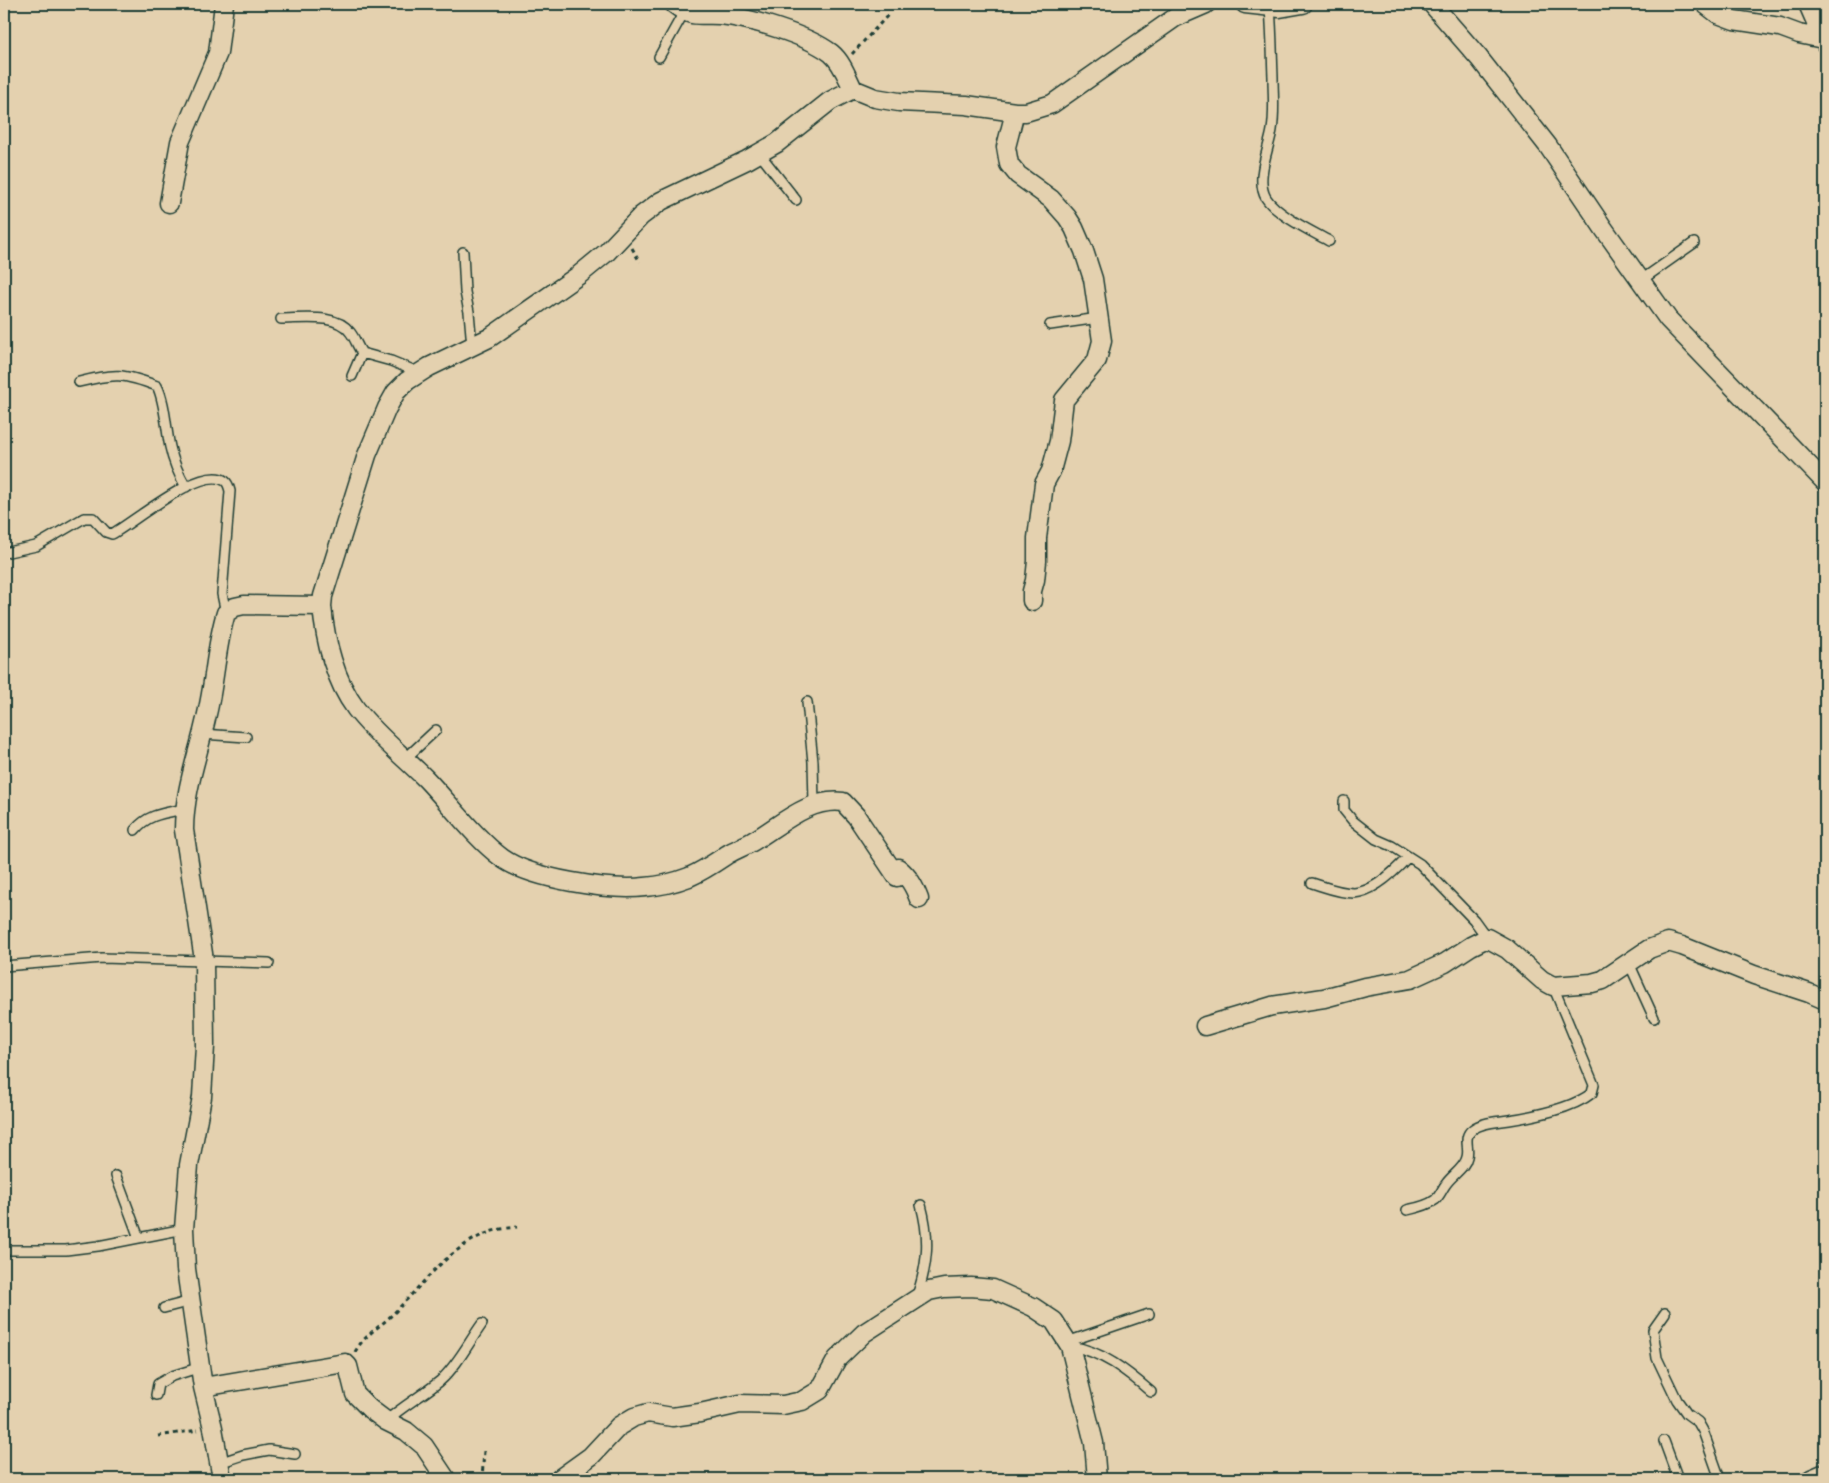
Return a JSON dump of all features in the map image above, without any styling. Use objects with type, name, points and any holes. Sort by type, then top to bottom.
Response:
[{"type":"street","points":[[169,203],[180,142],[218,54],[224,4]]},
{"type":"street","points":[[690,9],[739,18],[812,42],[832,54],[842,66],[853,89],[875,98],[900,102],[966,104],[1026,112],[1052,104],[1176,17],[1206,4]]},
{"type":"street","points":[[1246,4],[1270,8],[1291,7],[1303,4]]},
{"type":"street","points":[[1432,4],[1479,58],[1548,146],[1668,319],[1825,482]]},
{"type":"street","points":[[1705,4],[1718,14],[1734,20],[1780,27],[1824,41]]},
{"type":"street","points":[[1808,4],[1824,41]]},
{"type":"street","points":[[853,89],[830,101],[777,143],[660,201],[641,216],[607,252],[579,275],[489,338],[407,381],[396,392],[387,408],[367,455],[323,596],[322,606],[324,626],[330,650],[341,681],[356,709],[381,737],[406,758],[485,843],[503,859],[522,868],[558,879],[597,885],[645,887],[690,876],[754,841],[814,804],[830,800],[843,802],[856,816],[897,876],[898,868],[907,875],[919,899]]},
{"type":"street","points":[[1015,112],[1006,147],[1009,164],[1018,175],[1051,199],[1074,228],[1093,279],[1102,341],[1096,360],[1064,400],[1059,442],[1051,471],[1044,484],[1037,538],[1038,561],[1032,601]]},
{"type":"street","points":[[221,1471],[203,1387],[186,1269],[184,1229],[189,1165],[202,1097],[205,1046],[204,960],[184,830],[184,809],[214,678],[226,613],[235,607],[244,605],[322,606]]},
{"type":"street","points":[[1204,1026],[1272,1006],[1324,998],[1365,987],[1410,979],[1445,963],[1487,938],[1508,949],[1542,980],[1553,986],[1603,980],[1649,949],[1660,944],[1675,943],[1754,975],[1825,1000]]},
{"type":"street","points":[[559,1479],[592,1456],[619,1426],[634,1417],[648,1413],[672,1417],[740,1404],[783,1405],[802,1401],[820,1390],[838,1360],[864,1333],[929,1291],[944,1288],[971,1287],[993,1289],[1033,1307],[1054,1321],[1069,1344],[1094,1443],[1097,1479]]},
{"type":"street","points":[[203,1387],[345,1363],[348,1366],[355,1394],[370,1409],[386,1421],[406,1431],[424,1446],[446,1479]]},
{"type":"street","points":[[1811,1479],[1825,1473]]},
{"type":"lane","points":[[1270,8],[1274,112],[1272,132],[1263,168],[1262,186],[1266,198],[1291,221],[1329,240]]},
{"type":"lane","points":[[659,57],[690,9]]},
{"type":"lane","points":[[758,153],[796,200]]},
{"type":"lane","points":[[1640,281],[1694,243]]},
{"type":"lane","points":[[463,252],[464,285],[472,331],[472,346]]},
{"type":"lane","points":[[1050,325],[1099,318]]},
{"type":"lane","points":[[281,319],[319,319],[338,322],[349,330],[362,353],[391,361],[420,373]]},
{"type":"lane","points":[[352,376],[362,353]]},
{"type":"lane","points":[[79,382],[106,375],[124,375],[157,386],[162,394],[170,449],[186,487]]},
{"type":"lane","points":[[4,553],[36,546],[84,518],[93,518],[106,532],[112,534],[162,499],[186,487],[214,478],[223,479],[230,491],[222,594],[226,613]]},
{"type":"lane","points":[[807,702],[814,804]]},
{"type":"lane","points":[[406,758],[436,730]]},
{"type":"lane","points":[[202,734],[246,737]]},
{"type":"lane","points":[[1344,801],[1344,810],[1353,821],[1376,839],[1392,846],[1420,864],[1474,920],[1487,938]]},
{"type":"lane","points":[[135,830],[141,822],[152,816],[184,809]]},
{"type":"lane","points":[[1312,883],[1343,892],[1355,893],[1366,890],[1395,872],[1408,857]]},
{"type":"lane","points":[[4,966],[102,958],[175,961],[204,960],[269,964]]},
{"type":"lane","points":[[1629,963],[1654,1018]]},
{"type":"lane","points":[[1407,1210],[1423,1206],[1436,1199],[1447,1182],[1467,1159],[1466,1142],[1468,1134],[1474,1128],[1567,1106],[1586,1098],[1592,1093],[1594,1085],[1553,986]]},
{"type":"lane","points":[[116,1176],[139,1238]]},
{"type":"lane","points":[[917,1298],[925,1273],[927,1245],[927,1226],[921,1205]]},
{"type":"lane","points":[[4,1250],[66,1250],[184,1229]]},
{"type":"lane","points":[[164,1308],[191,1301]]},
{"type":"lane","points":[[1665,1313],[1653,1330],[1658,1358],[1677,1400],[1687,1414],[1698,1422],[1703,1431],[1720,1479]]},
{"type":"lane","points":[[1069,1344],[1149,1314]]},
{"type":"lane","points":[[386,1421],[442,1379],[482,1324]]},
{"type":"lane","points":[[1069,1344],[1085,1348],[1108,1359],[1151,1392]]},
{"type":"lane","points":[[156,1395],[158,1384],[172,1376],[201,1367]]},
{"type":"lane","points":[[1664,1441],[1678,1479]]},
{"type":"lane","points":[[221,1471],[243,1455],[269,1450],[295,1454]]},
{"type":"path","points":[[842,66],[889,14]]},
{"type":"path","points":[[348,1366],[361,1342],[391,1316],[447,1258],[474,1239],[492,1232],[517,1227]]},
{"type":"path","points":[[158,1436],[213,1428]]},
{"type":"path","points":[[482,1479],[484,1451]]}]
